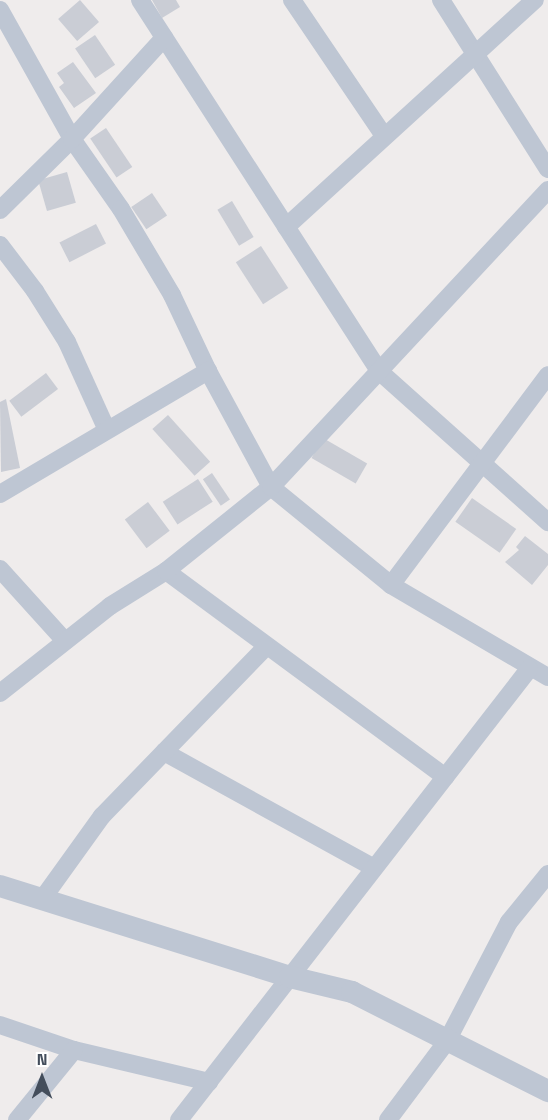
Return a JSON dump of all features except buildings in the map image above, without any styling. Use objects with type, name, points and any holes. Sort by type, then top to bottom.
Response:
[{"type":"street","points":[[140,0],[379,371],[548,522]]},
{"type":"street","points":[[292,0],[384,136]]},
{"type":"street","points":[[441,0],[548,169]]},
{"type":"street","points":[[286,227],[535,0]]},
{"type":"street","points":[[0,10],[72,139],[121,209],[172,295],[208,371],[272,487],[391,585],[528,669],[548,677]]},
{"type":"street","points":[[0,210],[72,139],[165,38]]},
{"type":"street","points":[[0,693],[110,606],[166,571],[272,487],[548,190]]},
{"type":"street","points":[[0,245],[67,342],[106,428]]},
{"type":"street","points":[[0,494],[106,428],[208,371]]},
{"type":"street","points":[[391,585],[548,375]]},
{"type":"street","points":[[0,569],[65,641]]},
{"type":"street","points":[[166,571],[445,777]]},
{"type":"street","points":[[43,898],[102,816],[266,647]]},
{"type":"street","points":[[179,1120],[528,669]]},
{"type":"street","points":[[164,752],[374,868]]},
{"type":"street","points":[[388,1120],[447,1041],[508,922],[548,874]]},
{"type":"street","points":[[0,886],[290,977],[352,992],[548,1091]]},
{"type":"street","points":[[0,1025],[74,1050],[209,1082]]},
{"type":"street","points":[[17,1120],[74,1050]]}]
